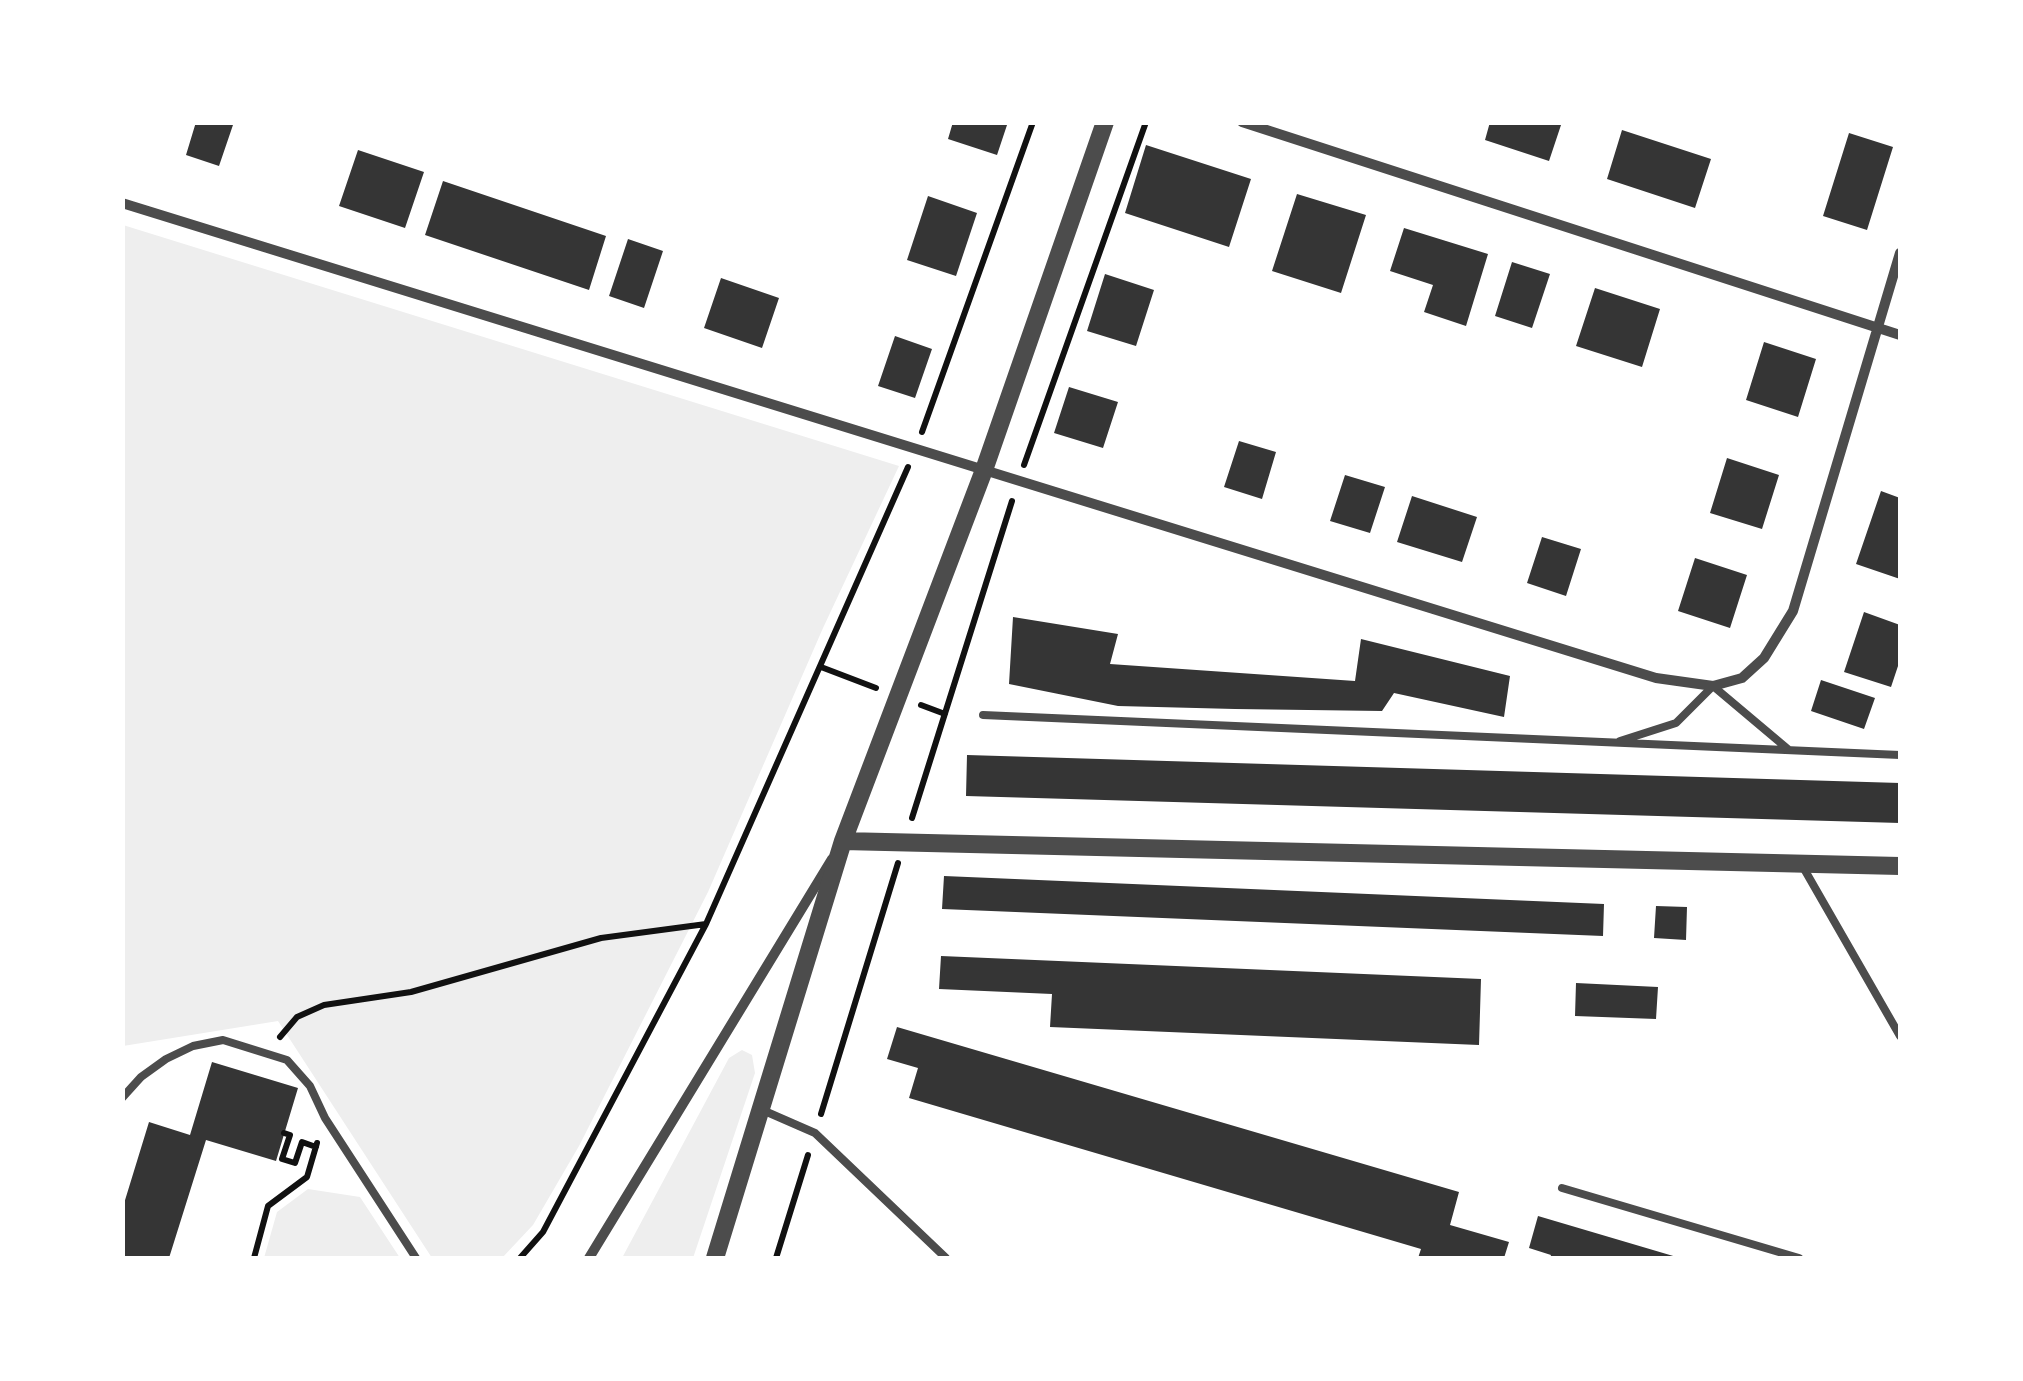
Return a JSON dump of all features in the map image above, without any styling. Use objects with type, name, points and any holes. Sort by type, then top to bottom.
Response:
[{"type":"street","points":[[715,1258],[843,841],[984,470],[1105,122]]},
{"type":"street","points":[[1242,122],[1900,335]]},
{"type":"street","points":[[122,203],[1656,678],[1713,686],[1742,678],[1764,658],[1793,611],[1900,253]]},
{"type":"street","points":[[843,841],[1900,866]]},
{"type":"street","points":[[589,1258],[843,841]]},
{"type":"lane","points":[[1615,742],[1676,723],[1713,686],[1790,750]]},
{"type":"lane","points":[[983,715],[1900,754]]},
{"type":"lane","points":[[1800,864],[1900,1036]]},
{"type":"lane","points":[[122,1098],[141,1077],[193,1046],[223,1040],[287,1060],[310,1086],[325,1118],[416,1258]]},
{"type":"lane","points":[[760,1110],[815,1133],[946,1258]]},
{"type":"lane","points":[[1562,1188],[1799,1258]]},
{"type":"path","points":[[520,1258],[543,1232],[706,924],[916,449],[1033,122]]},
{"type":"path","points":[[776,1258],[1018,481],[1146,122]]},
{"type":"path","points":[[266,1053],[297,1018],[324,1005],[412,992],[602,938],[706,924]]},
{"type":"path","points":[[254,1258],[268,1206],[307,1177],[325,1118]]},
{"type":"path","points":[[284,1133],[290,1135],[282,1159],[296,1163],[302,1142],[316,1146]]},
{"type":"shaded area","points":[[123,225],[899,466],[823,628],[708,892],[579,1146],[533,1225],[502,1258],[432,1258],[278,1021],[123,1046]]},
{"type":"shaded area","points":[[742,1050],[752,1055],[755,1073],[693,1258],[622,1258],[729,1058]]},
{"type":"shaded area","points":[[308,1189],[360,1197],[400,1258],[264,1258],[277,1212]]},
{"type":"building","points":[[196,122],[234,122],[219,166],[186,155]]},
{"type":"building","points":[[953,122],[1008,122],[997,155],[948,139]]},
{"type":"building","points":[[1490,122],[1562,122],[1549,161],[1485,140]]},
{"type":"building","points":[[1622,130],[1711,159],[1695,208],[1607,179]]},
{"type":"building","points":[[1849,133],[1893,147],[1867,230],[1823,216]]},
{"type":"building","points":[[1146,145],[1251,179],[1229,247],[1125,213]]},
{"type":"building","points":[[358,150],[424,172],[405,228],[339,206]]},
{"type":"building","points":[[443,181],[606,236],[589,290],[425,235]]},
{"type":"building","points":[[1297,194],[1366,215],[1341,293],[1272,271]]},
{"type":"building","points":[[928,196],[977,213],[956,276],[907,260]]},
{"type":"building","points":[[1404,228],[1488,254],[1466,326],[1424,312],[1433,285],[1390,271]]},
{"type":"building","points":[[628,239],[663,251],[644,308],[609,296]]},
{"type":"building","points":[[1512,262],[1550,274],[1532,328],[1495,316]]},
{"type":"building","points":[[1105,274],[1154,290],[1136,346],[1087,331]]},
{"type":"building","points":[[721,278],[779,298],[762,348],[704,328]]},
{"type":"building","points":[[1595,288],[1660,309],[1642,367],[1576,346]]},
{"type":"building","points":[[895,336],[932,349],[915,398],[878,386]]},
{"type":"building","points":[[1764,342],[1816,359],[1798,417],[1746,400]]},
{"type":"building","points":[[1069,387],[1118,402],[1103,448],[1054,433]]},
{"type":"building","points":[[1239,441],[1276,452],[1262,499],[1224,487]]},
{"type":"building","points":[[1727,458],[1779,475],[1762,529],[1710,513]]},
{"type":"building","points":[[1345,475],[1385,487],[1370,533],[1330,521]]},
{"type":"building","points":[[1881,491],[1900,498],[1900,579],[1856,564]]},
{"type":"building","points":[[1412,496],[1477,517],[1462,562],[1397,542]]},
{"type":"building","points":[[1542,537],[1581,549],[1566,596],[1527,583]]},
{"type":"building","points":[[1695,558],[1747,575],[1730,628],[1678,611]]},
{"type":"building","points":[[1864,612],[1900,625],[1900,660],[1891,687],[1844,672]]},
{"type":"building","points":[[1013,617],[1118,634],[1110,664],[1355,681],[1361,639],[1510,676],[1504,717],[1394,693],[1382,711],[1235,709],[1118,706],[1009,684]]},
{"type":"building","points":[[1821,680],[1875,698],[1864,729],[1811,711]]},
{"type":"building","points":[[967,755],[1900,783],[1900,823],[966,796]]},
{"type":"building","points":[[944,876],[1604,904],[1603,936],[942,909]]},
{"type":"building","points":[[1656,906],[1687,907],[1686,940],[1654,938]]},
{"type":"building","points":[[941,956],[1481,979],[1479,1045],[1050,1027],[1052,994],[939,989]]},
{"type":"building","points":[[1576,983],[1658,987],[1656,1019],[1575,1016]]},
{"type":"building","points":[[897,1027],[1459,1192],[1450,1225],[1509,1242],[1504,1258],[1418,1258],[1421,1249],[909,1098],[918,1068],[887,1059]]},
{"type":"building","points":[[212,1062],[298,1088],[276,1161],[206,1140],[169,1258],[122,1258],[122,1210],[149,1122],[190,1135]]},
{"type":"building","points":[[1538,1216],[1680,1258],[1550,1258],[1551,1255],[1529,1248]]}]
